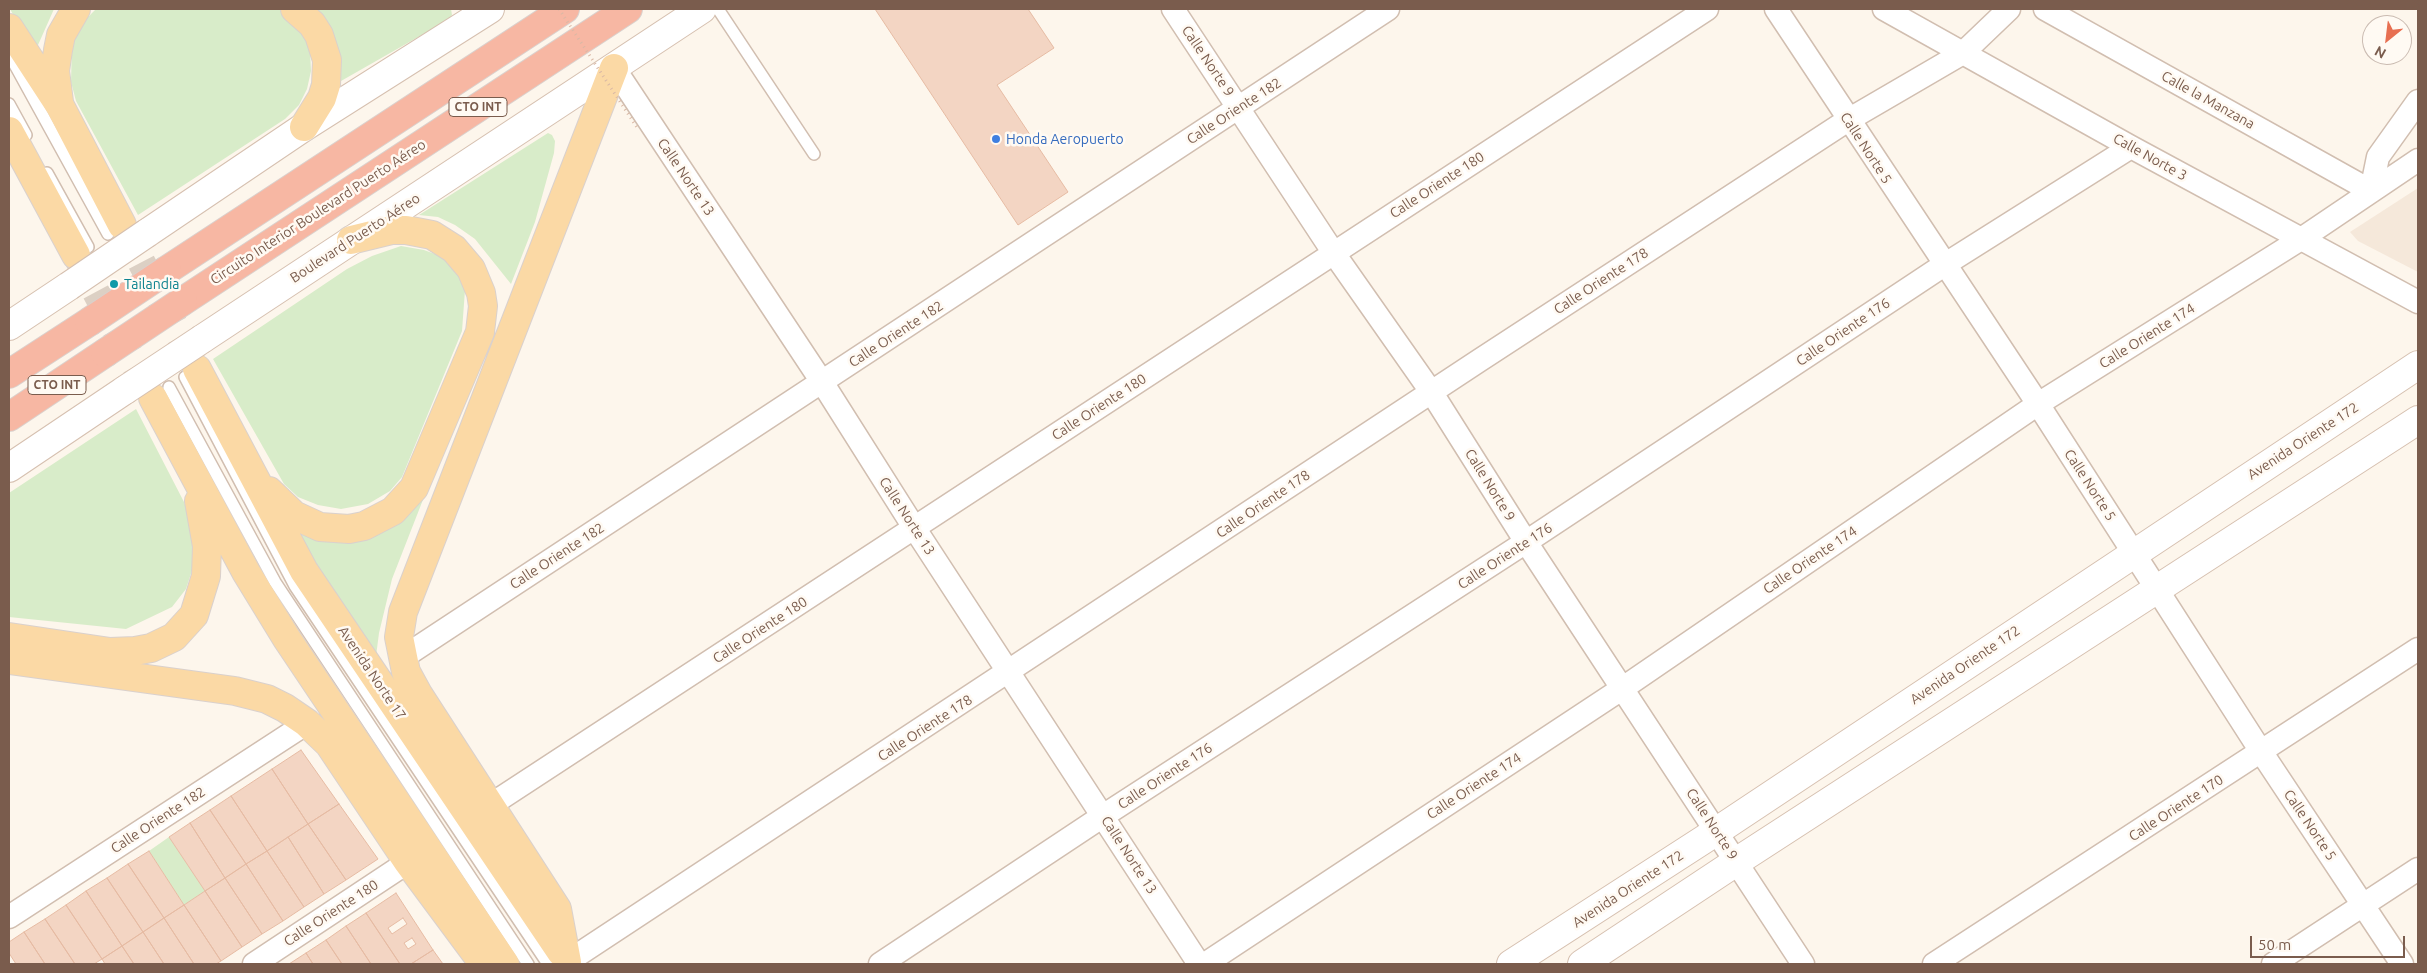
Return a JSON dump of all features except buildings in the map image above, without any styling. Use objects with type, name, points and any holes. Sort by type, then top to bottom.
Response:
[{"type":"highway","name":"CTO INT","points":[[9,374],[565,9]]},
{"type":"highway","name":"Circuito Interior Boulevard Puerto Aéreo","points":[[9,417],[628,9]]},
{"type":"main road","points":[[60,106],[55,71],[58,50],[61,35],[76,9]]},
{"type":"main road","points":[[295,9],[312,24],[319,35],[327,60],[326,85],[316,109],[304,127]]},
{"type":"main road","points":[[9,28],[60,106],[126,231]]},
{"type":"main road","points":[[561,964],[557,910],[418,694],[406,672],[399,637],[403,612],[614,68]]},
{"type":"main road","points":[[9,131],[82,251]]},
{"type":"main road","points":[[248,464],[282,506],[306,522],[327,528],[349,529],[379,520],[393,512],[414,488],[480,332],[481,293],[471,269],[463,258],[454,249],[432,235],[406,230],[386,232],[351,240]]},
{"type":"main road","name":"Avenida Norte 17","points":[[191,373],[248,464],[304,571],[561,964]]},
{"type":"main road","points":[[161,392],[195,480],[287,639],[505,964]]},
{"type":"main road","points":[[9,637],[110,652],[135,651],[164,642],[182,631],[199,606],[206,576],[207,546],[195,480]]},
{"type":"main road","points":[[9,660],[251,694],[285,708],[307,723],[329,744],[408,862],[480,959],[486,964]]},
{"type":"street","points":[[9,326],[69,286],[126,231],[304,127],[490,9]]},
{"type":"street","name":"Boulevard Puerto Aéreo","points":[[9,468],[702,9]]},
{"type":"street","name":"Calle Norte 9","points":[[1173,9],[1240,108],[1333,252],[1432,393],[1526,542],[1804,964]]},
{"type":"street","name":"Calle Oriente 182","points":[[402,658],[1388,9]]},
{"type":"street","name":"Calle Oriente 180","points":[[490,806],[915,529],[1333,252],[1708,9]]},
{"type":"street","name":"Calle Norte 5","points":[[1776,9],[1944,265],[2038,404],[2262,752],[2402,964]]},
{"type":"street","name":"Calle Norte 3","points":[[1884,9],[2131,147],[2418,302]]},
{"type":"street","name":"Calle Oriente 178","points":[[561,964],[1009,673],[1848,120],[1963,52],[2009,9]]},
{"type":"street","name":"Calle la Manzana","points":[[2045,9],[2371,191]]},
{"type":"street","name":"Calle Norte 13","points":[[614,68],[822,382],[915,529],[1199,964]]},
{"type":"street","points":[[2371,191],[2378,157],[2418,101]]},
{"type":"street","name":"Calle Oriente 176","points":[[880,964],[1103,816],[1526,542],[1944,265],[2131,147]]},
{"type":"street","name":"Calle Oriente 174","points":[[1205,964],[1623,688],[2038,404],[2302,240],[2418,160]]},
{"type":"street","name":"Avenida Oriente 172","points":[[1511,964],[1717,831],[2133,552],[2418,365]]},
{"type":"street","points":[[1582,964],[2418,420]]},
{"type":"street","name":"Calle Oriente 170","points":[[1934,964],[2418,649]]},
{"type":"street","name":"Calle Oriente 182","points":[[9,917],[307,723]]},
{"type":"street","name":"Calle Oriente 180","points":[[254,964],[408,862]]},
{"type":"street","points":[[2273,964],[2418,870]]},
{"type":"lane","points":[[718,9],[814,154]]},
{"type":"lane","points":[[9,54],[126,231]]},
{"type":"lane","points":[[9,104],[32,146]]},
{"type":"lane","points":[[42,163],[82,251]]},
{"type":"lane","points":[[191,373],[295,586],[561,964]]},
{"type":"lane","points":[[161,392],[275,582],[528,964]]},
{"type":"path","points":[[559,9],[638,129]]},
{"type":"shaded area","points":[[2418,188],[2418,272],[2358,241],[2350,232]]},
{"type":"green space","points":[[10,9],[54,9],[38,45],[27,39]]},
{"type":"green space","points":[[96,9],[278,9],[292,17],[304,32],[310,51],[311,71],[307,89],[299,105],[285,119],[138,215],[76,101],[71,82],[72,43],[85,20]]},
{"type":"green space","points":[[314,9],[451,9],[452,15],[448,20],[334,85]]},
{"type":"green space","points":[[548,133],[552,135],[555,141],[554,153],[535,222],[511,284],[475,239],[455,225],[438,217],[419,215]]},
{"type":"green space","points":[[401,246],[424,250],[443,257],[456,270],[465,290],[462,331],[402,477],[390,491],[368,504],[341,509],[318,505],[298,497],[284,484],[213,359],[347,269],[372,256]]},
{"type":"green space","points":[[136,409],[184,502],[194,532],[195,561],[186,589],[172,607],[126,629],[9,617],[9,493]]},
{"type":"green space","points":[[426,492],[392,579],[379,633],[375,664],[292,535],[293,525],[318,536]]},
{"type":"green space","points":[[169,837],[205,891],[184,905],[149,851]]},
{"type":"tunnel","points":[[122,225],[197,369]]},
{"type":"tunnel","points":[[76,255],[153,398]]},
{"type":"place","name":"Honda Aeropuerto","points":[[996,139]]},
{"type":"place","name":"Tailandia","points":[[114,284]]}]
